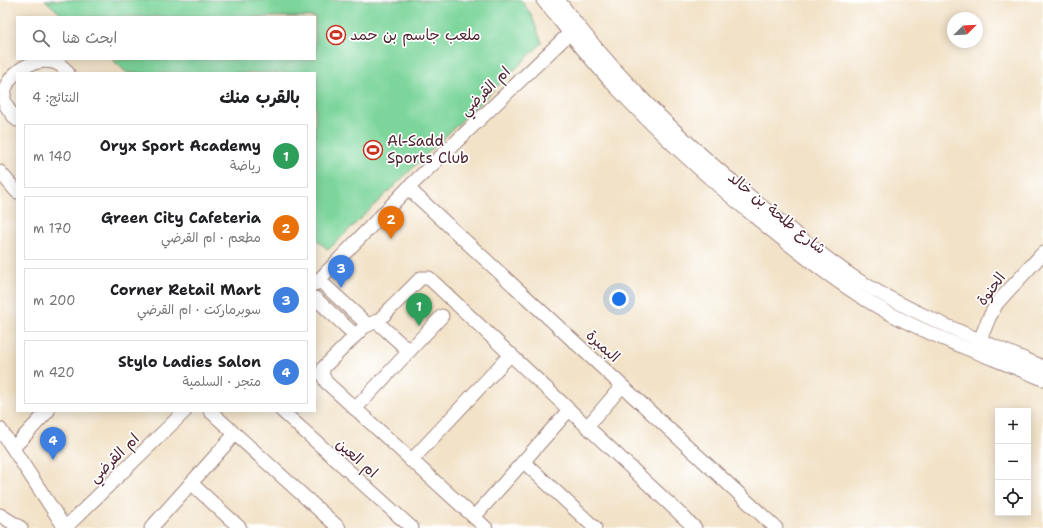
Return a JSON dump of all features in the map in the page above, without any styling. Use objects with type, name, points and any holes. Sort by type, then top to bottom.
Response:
[{"type":"street","name":"شارع طلحة بن خالد","points":[[544,0],[573,29]]},
{"type":"street","name":"شارع طلحة بن خالد","points":[[558,0],[573,29],[612,83],[664,136],[730,196],[804,257],[845,287],[888,312],[945,340],[978,345],[1043,367]]},
{"type":"street","name":"ام القرضي","points":[[317,282],[408,188],[573,29]]},
{"type":"street","points":[[17,72],[30,63],[48,60],[65,68],[67,72]]},
{"type":"street","points":[[16,73],[6,86],[4,97],[8,108],[16,119]]},
{"type":"street","points":[[0,172],[16,190]]},
{"type":"street","name":"البمبرة","points":[[408,188],[776,528]]},
{"type":"street","name":"الحنوة","points":[[978,345],[997,303],[1043,253]]},
{"type":"street","points":[[486,528],[355,410],[326,382],[322,374],[324,366],[355,334],[372,323],[419,279],[427,277],[695,528]]},
{"type":"street","points":[[317,282],[409,351]]},
{"type":"street","points":[[316,299],[355,334]]},
{"type":"street","points":[[355,410],[442,316]]},
{"type":"street","name":"شارع طلحة بن خالد","points":[[978,345],[1043,379]]},
{"type":"street","points":[[411,461],[510,354]]},
{"type":"street","points":[[587,427],[622,386]]},
{"type":"street","points":[[474,517],[569,410]]},
{"type":"street","points":[[13,448],[47,412]]},
{"type":"street","name":"ام القرضي","points":[[65,528],[184,412]]},
{"type":"street","points":[[211,412],[338,528]]},
{"type":"street","name":"ام العين","points":[[283,412],[412,528]]},
{"type":"street","points":[[0,428],[65,528]]},
{"type":"street","points":[[151,528],[236,434]]},
{"type":"street","points":[[524,462],[596,528]]},
{"type":"street","points":[[191,483],[240,528]]},
{"type":"street","points":[[0,515],[21,528]]},
{"type":"green space","name":"Al-Sadd Sports Club","points":[[45,0],[521,0],[531,14],[542,43],[328,250],[316,239],[316,72],[126,72],[113,60],[316,60],[316,16],[63,16]]},
{"type":"place","name":"ملعب جاسم بن حمد","points":[[336,35]]},
{"type":"place","name":"Al-Sadd Sports Club","points":[[373,150]]},
{"type":"place","name":"Green City Cafeteria","points":[[391,239]]},
{"type":"place","name":"Corner Retail Mart","points":[[341,288]]},
{"type":"place","name":"Oryx Sport Academy","points":[[419,326]]},
{"type":"place","name":"Stylo Ladies Salon","points":[[53,460]]}]
